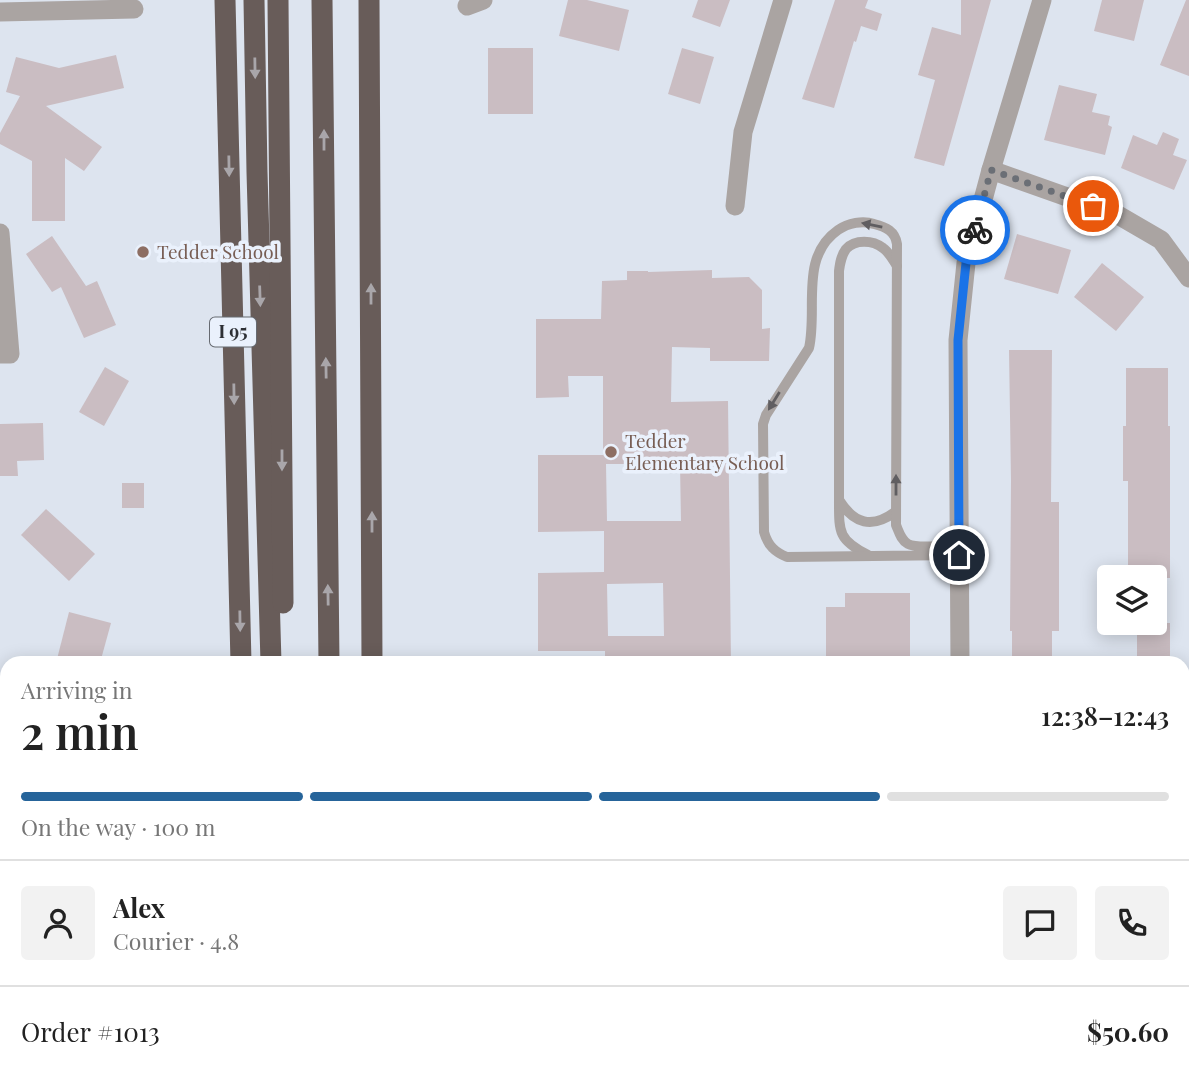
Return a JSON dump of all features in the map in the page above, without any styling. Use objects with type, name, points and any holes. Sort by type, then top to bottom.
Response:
[{"type":"highway","name":"I 95","points":[[225,0],[241,656]]},
{"type":"highway","points":[[254,0],[271,656]]},
{"type":"highway","points":[[278,0],[284,656]]},
{"type":"highway","points":[[322,0],[329,656]]},
{"type":"highway","points":[[369,0],[372,656]]},
{"type":"street","points":[[735,206],[743,132],[783,0]]},
{"type":"street","points":[[960,656],[958,340],[966,263],[1042,0]]},
{"type":"street","points":[[0,12],[134,9]]},
{"type":"street","points":[[991,170],[1118,215],[1161,240],[1189,278]]},
{"type":"street","points":[[0,233],[10,354],[0,354]]},
{"type":"lane","points":[[871,222],[890,230],[896,236],[896,525],[900,536],[913,546],[959,550],[871,557],[788,557],[777,553],[766,540],[763,424],[809,348],[812,336],[814,269],[822,245],[840,228],[850,224],[871,222]]},
{"type":"lane","points":[[871,557],[851,546],[840,530],[839,271],[841,258],[848,247],[859,242],[881,246],[897,267]]},
{"type":"lane","points":[[839,499],[850,514],[870,523],[884,520],[895,512]]},
{"type":"building","points":[[568,0],[587,0],[629,10],[619,51],[559,36]]},
{"type":"building","points":[[698,0],[730,0],[720,27],[692,17]]},
{"type":"building","points":[[835,0],[868,0],[865,8],[882,14],[877,31],[861,26],[834,108],[802,99]]},
{"type":"building","points":[[961,0],[991,0],[944,166],[914,158],[935,80],[918,75],[932,27],[961,35]]},
{"type":"building","points":[[1102,0],[1144,0],[1134,41],[1094,31]]},
{"type":"building","points":[[1186,0],[1189,0],[1189,76],[1160,65]]},
{"type":"building","points":[[488,48],[533,48],[533,114],[488,114]]},
{"type":"building","points":[[682,48],[714,57],[700,104],[668,94]]},
{"type":"building","points":[[116,55],[124,88],[46,106],[102,147],[84,171],[65,158],[65,221],[32,221],[32,161],[0,144],[0,133],[20,96],[6,92],[16,57],[59,68]]},
{"type":"building","points":[[1059,85],[1097,94],[1092,112],[1110,116],[1108,125],[1112,127],[1105,155],[1044,140]]},
{"type":"building","points":[[1163,132],[1179,139],[1173,155],[1187,160],[1174,190],[1121,168],[1133,135],[1157,145]]},
{"type":"building","points":[[1017,234],[1071,250],[1058,294],[1004,279]]},
{"type":"building","points":[[52,236],[86,286],[97,281],[116,325],[84,338],[61,287],[52,292],[26,254]]},
{"type":"building","points":[[1102,263],[1144,297],[1116,331],[1074,297]]},
{"type":"building","points":[[712,270],[712,278],[749,277],[762,290],[762,329],[770,328],[769,361],[710,361],[710,348],[672,347],[671,402],[728,401],[731,656],[605,656],[605,651],[538,651],[538,573],[604,572],[604,531],[538,532],[538,455],[603,455],[603,376],[568,376],[569,397],[536,398],[536,319],[601,319],[602,281],[627,280],[627,271]],"holes":[[[606,464],[680,464],[681,521],[607,521]],[[663,583],[664,636],[608,636],[607,584]]]},
{"type":"building","points":[[1009,350],[1052,350],[1051,502],[1059,502],[1059,631],[1052,631],[1052,656],[1012,656]]},
{"type":"building","points":[[105,367],[129,381],[104,426],[79,412]]},
{"type":"building","points":[[1126,368],[1168,368],[1170,578],[1167,578],[1167,565],[1128,565],[1128,481],[1123,481],[1123,426],[1126,426]]},
{"type":"building","points":[[43,423],[44,460],[17,461],[18,476],[0,476],[0,424]]},
{"type":"building","points":[[122,483],[144,483],[144,508],[122,508]]},
{"type":"building","points":[[46,509],[95,554],[69,581],[21,535]]},
{"type":"building","points":[[845,593],[910,593],[910,656],[826,656],[826,607],[845,607]]},
{"type":"building","points":[[69,612],[111,623],[102,656],[58,656]]},
{"type":"building","points":[[1167,623],[1170,623],[1170,656],[1137,656],[1137,635],[1167,635]]},
{"type":"way so far","points":[[975,230],[991,170],[1093,206]]},
{"type":"place","name":"Tedder School","points":[[143,252]]},
{"type":"place","name":"Tedder Elementary School","points":[[611,452]]},
{"type":"route","points":[[959,555],[958,340],[966,263],[975,230]]}]
